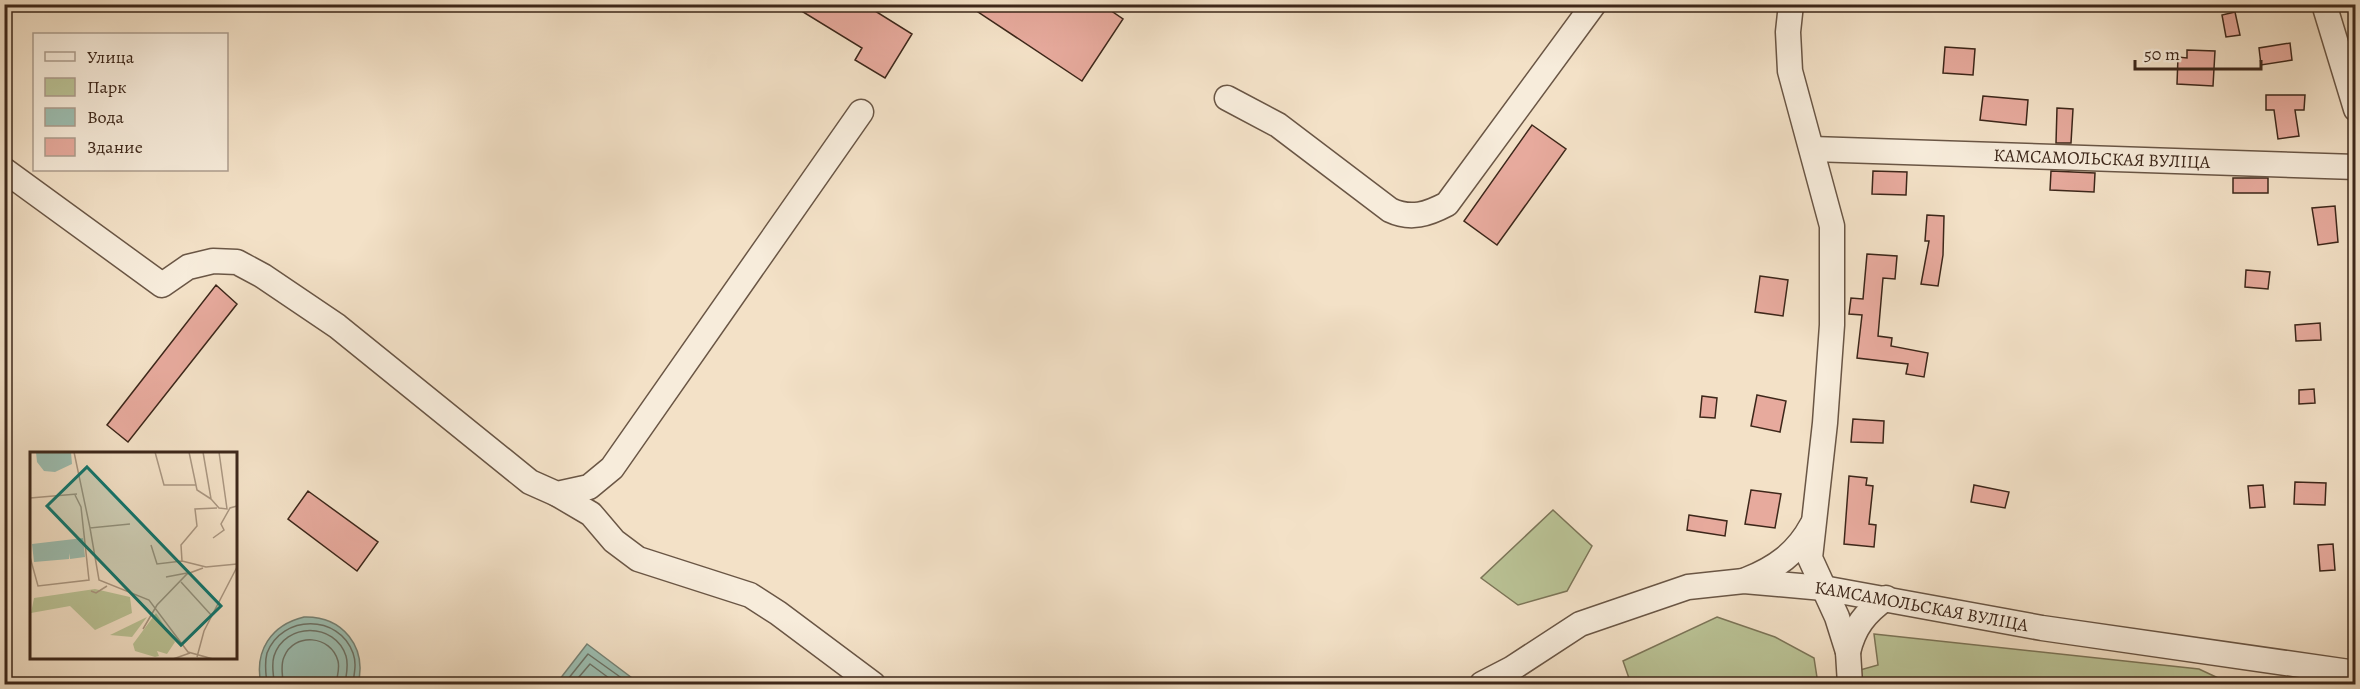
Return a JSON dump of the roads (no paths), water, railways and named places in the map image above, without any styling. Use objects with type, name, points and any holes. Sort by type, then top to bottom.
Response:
[{"type":"street","points":[[1227,98],[1278,125],[1390,210],[1407,216],[1429,214],[1447,204],[1593,4]]},
{"type":"street","name":"КАМСАМОЛЬСКАЯ ВУЛІЦА","points":[[1791,4],[1788,32],[1790,71],[1832,226],[1832,325],[1825,423],[1810,558],[1823,588],[2042,628],[2355,673]]},
{"type":"street","points":[[2324,4],[2355,109]]},
{"type":"street","points":[[557,494],[589,487],[612,468],[861,112]]},
{"type":"street","name":"КАМСАМОЛЬСКАЯ ВУЛІЦА","points":[[1812,149],[2355,167]]},
{"type":"street","points":[[4,170],[162,285],[188,267],[213,261],[237,262],[263,276],[337,326],[530,482],[557,494],[591,514],[614,541],[638,559],[750,595],[873,684]]},
{"type":"street","points":[[1744,581],[1776,566],[1791,554],[1802,543],[1812,524]]},
{"type":"street","points":[[1482,684],[1511,669],[1580,624],[1688,587],[1744,581],[1823,588],[1838,616],[1848,652],[1851,684]]},
{"type":"street","points":[[1848,652],[1859,623],[1872,608],[1886,598]]},
{"type":"water","points":[[304,617],[330,622],[349,636],[359,658],[358,684],[261,684],[260,661],[268,641],[282,626]]},
{"type":"water","points":[[587,644],[640,684],[556,684]]}]
